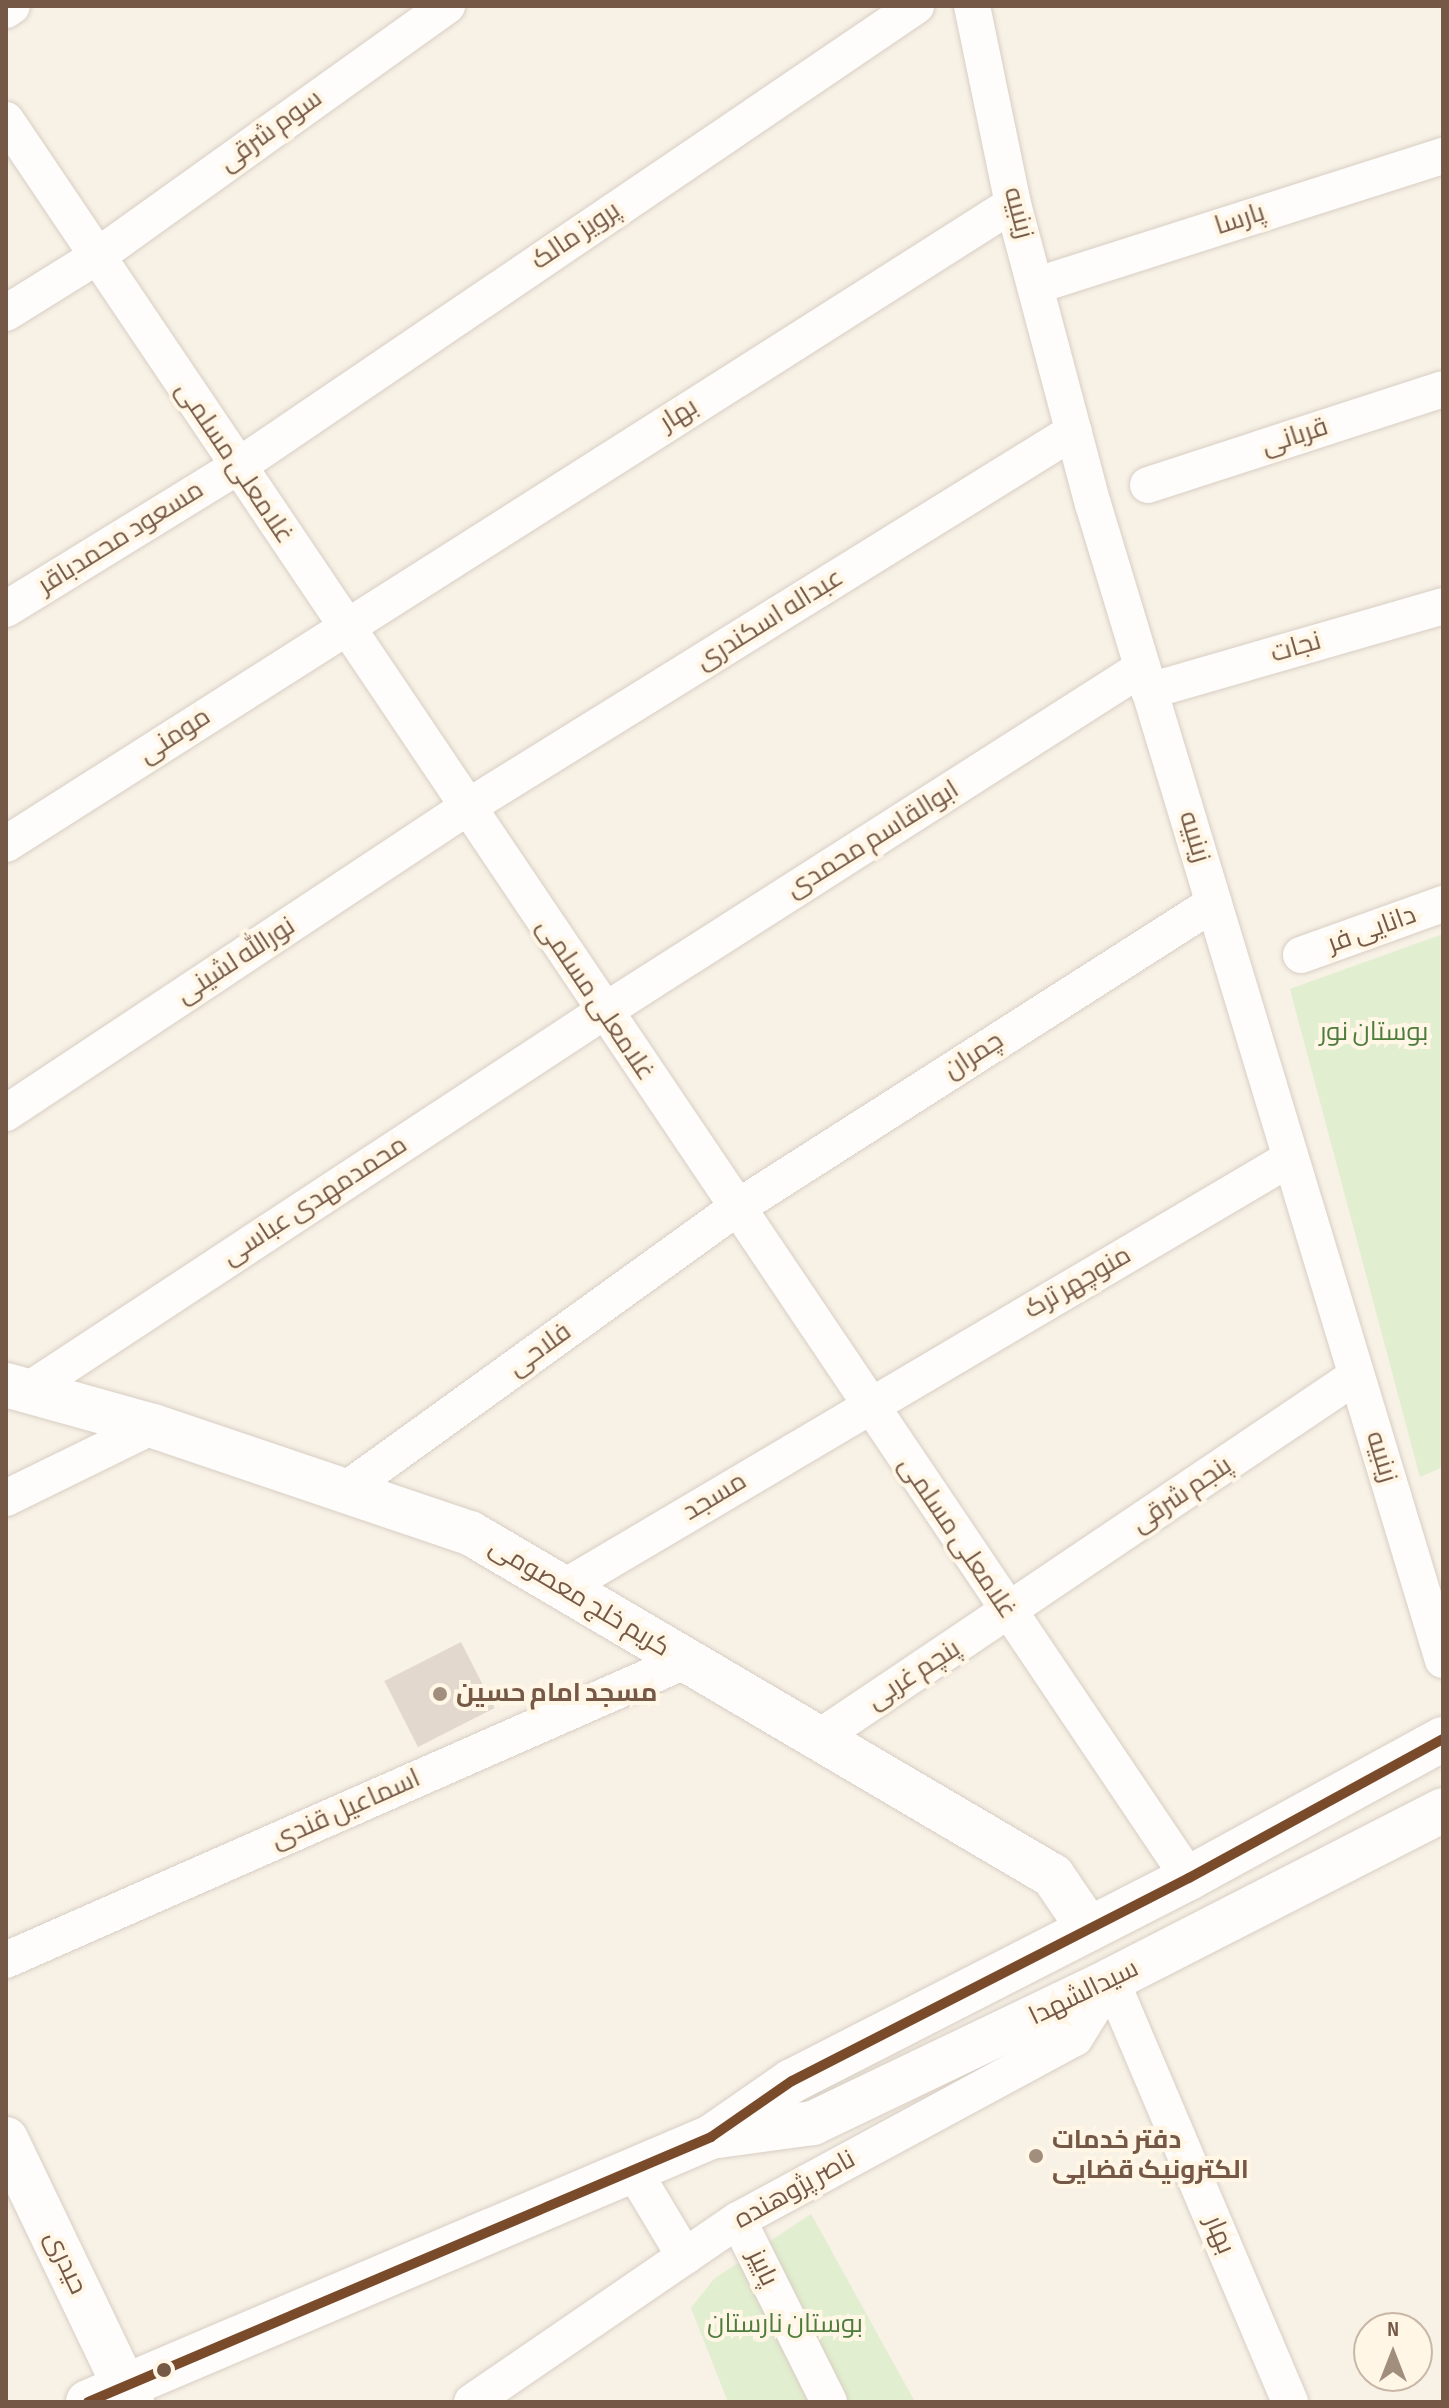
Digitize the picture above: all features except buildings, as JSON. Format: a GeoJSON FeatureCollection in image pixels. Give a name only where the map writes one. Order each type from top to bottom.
{"type":"FeatureCollection","features":[{"type":"Feature","properties":{"kind":"street"},"geometry":{"type":"LineString","coordinates":[[6,10],[12,6]]}},
{"type":"Feature","properties":{"kind":"street","name":"سوم شرقی"},"geometry":{"type":"LineString","coordinates":[[6,313],[96,257],[447,6]]}},
{"type":"Feature","properties":{"kind":"street","name":"پرویز مالک"},"geometry":{"type":"LineString","coordinates":[[237,467],[916,6]]}},
{"type":"Feature","properties":{"kind":"street","name":"زینبیه"},"geometry":{"type":"LineString","coordinates":[[972,6],[1013,204],[1038,285],[1074,431],[1289,1159],[1443,1660]]}},
{"type":"Feature","properties":{"kind":"street","name":"غلامعلی مسلمی"},"geometry":{"type":"LineString","coordinates":[[6,120],[735,1209],[1189,1878]]}},
{"type":"Feature","properties":{"kind":"street","name":"پارسا"},"geometry":{"type":"LineString","coordinates":[[1038,285],[1443,156]]}},
{"type":"Feature","properties":{"kind":"street","name":"بهار"},"geometry":{"type":"LineString","coordinates":[[345,627],[1013,204]]}},
{"type":"Feature","properties":{"kind":"street","name":"قربانی"},"geometry":{"type":"LineString","coordinates":[[1148,485],[1443,389]]}},
{"type":"Feature","properties":{"kind":"street","name":"عبداله اسکندری"},"geometry":{"type":"LineString","coordinates":[[466,808],[1074,431]]}},
{"type":"Feature","properties":{"kind":"street","name":"مسعود محمدباقر"},"geometry":{"type":"LineString","coordinates":[[6,609],[237,467]]}},
{"type":"Feature","properties":{"kind":"street","name":"نجات"},"geometry":{"type":"LineString","coordinates":[[1146,680],[1443,606]]}},
{"type":"Feature","properties":{"kind":"street","name":"مومنی"},"geometry":{"type":"LineString","coordinates":[[6,844],[345,627]]}},
{"type":"Feature","properties":{"kind":"street","name":"ابوالقاسم محمدی"},"geometry":{"type":"LineString","coordinates":[[603,1012],[1146,680]]}},
{"type":"Feature","properties":{"kind":"street","name":"نورالله لشینی"},"geometry":{"type":"LineString","coordinates":[[6,1113],[466,808]]}},
{"type":"Feature","properties":{"kind":"street","name":"چمران"},"geometry":{"type":"LineString","coordinates":[[735,1209],[1214,903]]}},
{"type":"Feature","properties":{"kind":"street","name":"دانایی فر"},"geometry":{"type":"LineString","coordinates":[[1301,955],[1443,904]]}},
{"type":"Feature","properties":{"kind":"street","name":"محمدمهدی عباسی"},"geometry":{"type":"LineString","coordinates":[[17,1388],[603,1012]]}},
{"type":"Feature","properties":{"kind":"street","name":"منوچهر ترک"},"geometry":{"type":"LineString","coordinates":[[868,1406],[1289,1159]]}},
{"type":"Feature","properties":{"kind":"street","name":"فلاحی"},"geometry":{"type":"LineString","coordinates":[[344,1491],[735,1209]]}},
{"type":"Feature","properties":{"kind":"street","name":"پنجم شرقی"},"geometry":{"type":"LineString","coordinates":[[1007,1613],[1356,1376]]}},
{"type":"Feature","properties":{"kind":"street","name":"کریم خلج معصومی"},"geometry":{"type":"LineString","coordinates":[[17,1388],[153,1426],[470,1533],[1053,1876],[1089,1929]]}},
{"type":"Feature","properties":{"kind":"street","name":"مسجد"},"geometry":{"type":"LineString","coordinates":[[563,1588],[868,1406]]}},
{"type":"Feature","properties":{"kind":"street"},"geometry":{"type":"LineString","coordinates":[[6,1498],[153,1426]]}},
{"type":"Feature","properties":{"kind":"street","name":"پنچم غربی"},"geometry":{"type":"LineString","coordinates":[[820,1737],[1007,1613]]}},
{"type":"Feature","properties":{"kind":"street","name":"اسماعیل قندی"},"geometry":{"type":"LineString","coordinates":[[6,1960],[685,1661]]}},
{"type":"Feature","properties":{"kind":"street","name":"سیدالشهدا"},"geometry":{"type":"LineString","coordinates":[[114,2397],[711,2137],[792,2081],[1189,1878],[1443,1739]]}},
{"type":"Feature","properties":{"kind":"street","name":"سیدالشهدا"},"geometry":{"type":"LineString","coordinates":[[711,2137],[813,2123],[1111,1980],[1443,1810]]}},
{"type":"Feature","properties":{"kind":"street","name":"بهار"},"geometry":{"type":"LineString","coordinates":[[1111,1980],[1290,2402]]}},
{"type":"Feature","properties":{"kind":"street","name":"ناصر پژوهنده"},"geometry":{"type":"LineString","coordinates":[[472,2402],[738,2220],[1075,2038],[1111,1980]]}},
{"type":"Feature","properties":{"kind":"street","name":"حیدری"},"geometry":{"type":"LineString","coordinates":[[6,2139],[114,2397]]}},
{"type":"Feature","properties":{"kind":"street"},"geometry":{"type":"LineString","coordinates":[[633,2170],[685,2257]]}},
{"type":"Feature","properties":{"kind":"street","name":"پاییز"},"geometry":{"type":"LineString","coordinates":[[738,2220],[829,2402]]}},
{"type":"Feature","properties":{"kind":"green space","name":"بوستان نور"},"geometry":{"type":"Polygon","coordinates":[[[1443,934],[1443,1467],[1420,1477],[1290,989],[1443,934]]]}},
{"type":"Feature","properties":{"kind":"green space","name":"بوستان نارستان"},"geometry":{"type":"Polygon","coordinates":[[[811,2214],[915,2402],[728,2402],[691,2308],[714,2279],[811,2214]]]}},
{"type":"Feature","properties":{"kind":"transit line"},"geometry":{"type":"LineString","coordinates":[[88,2402],[711,2137],[792,2081],[1189,1878],[1443,1739]]}},
{"type":"Feature","properties":{"kind":"place","name":"مسجد امام حسین"},"geometry":{"type":"Point","coordinates":[440,1694]}},
{"type":"Feature","properties":{"kind":"place","name":"دفتر خدمات الکترونیک قضایی"},"geometry":{"type":"Point","coordinates":[1036,2156]}}]}
